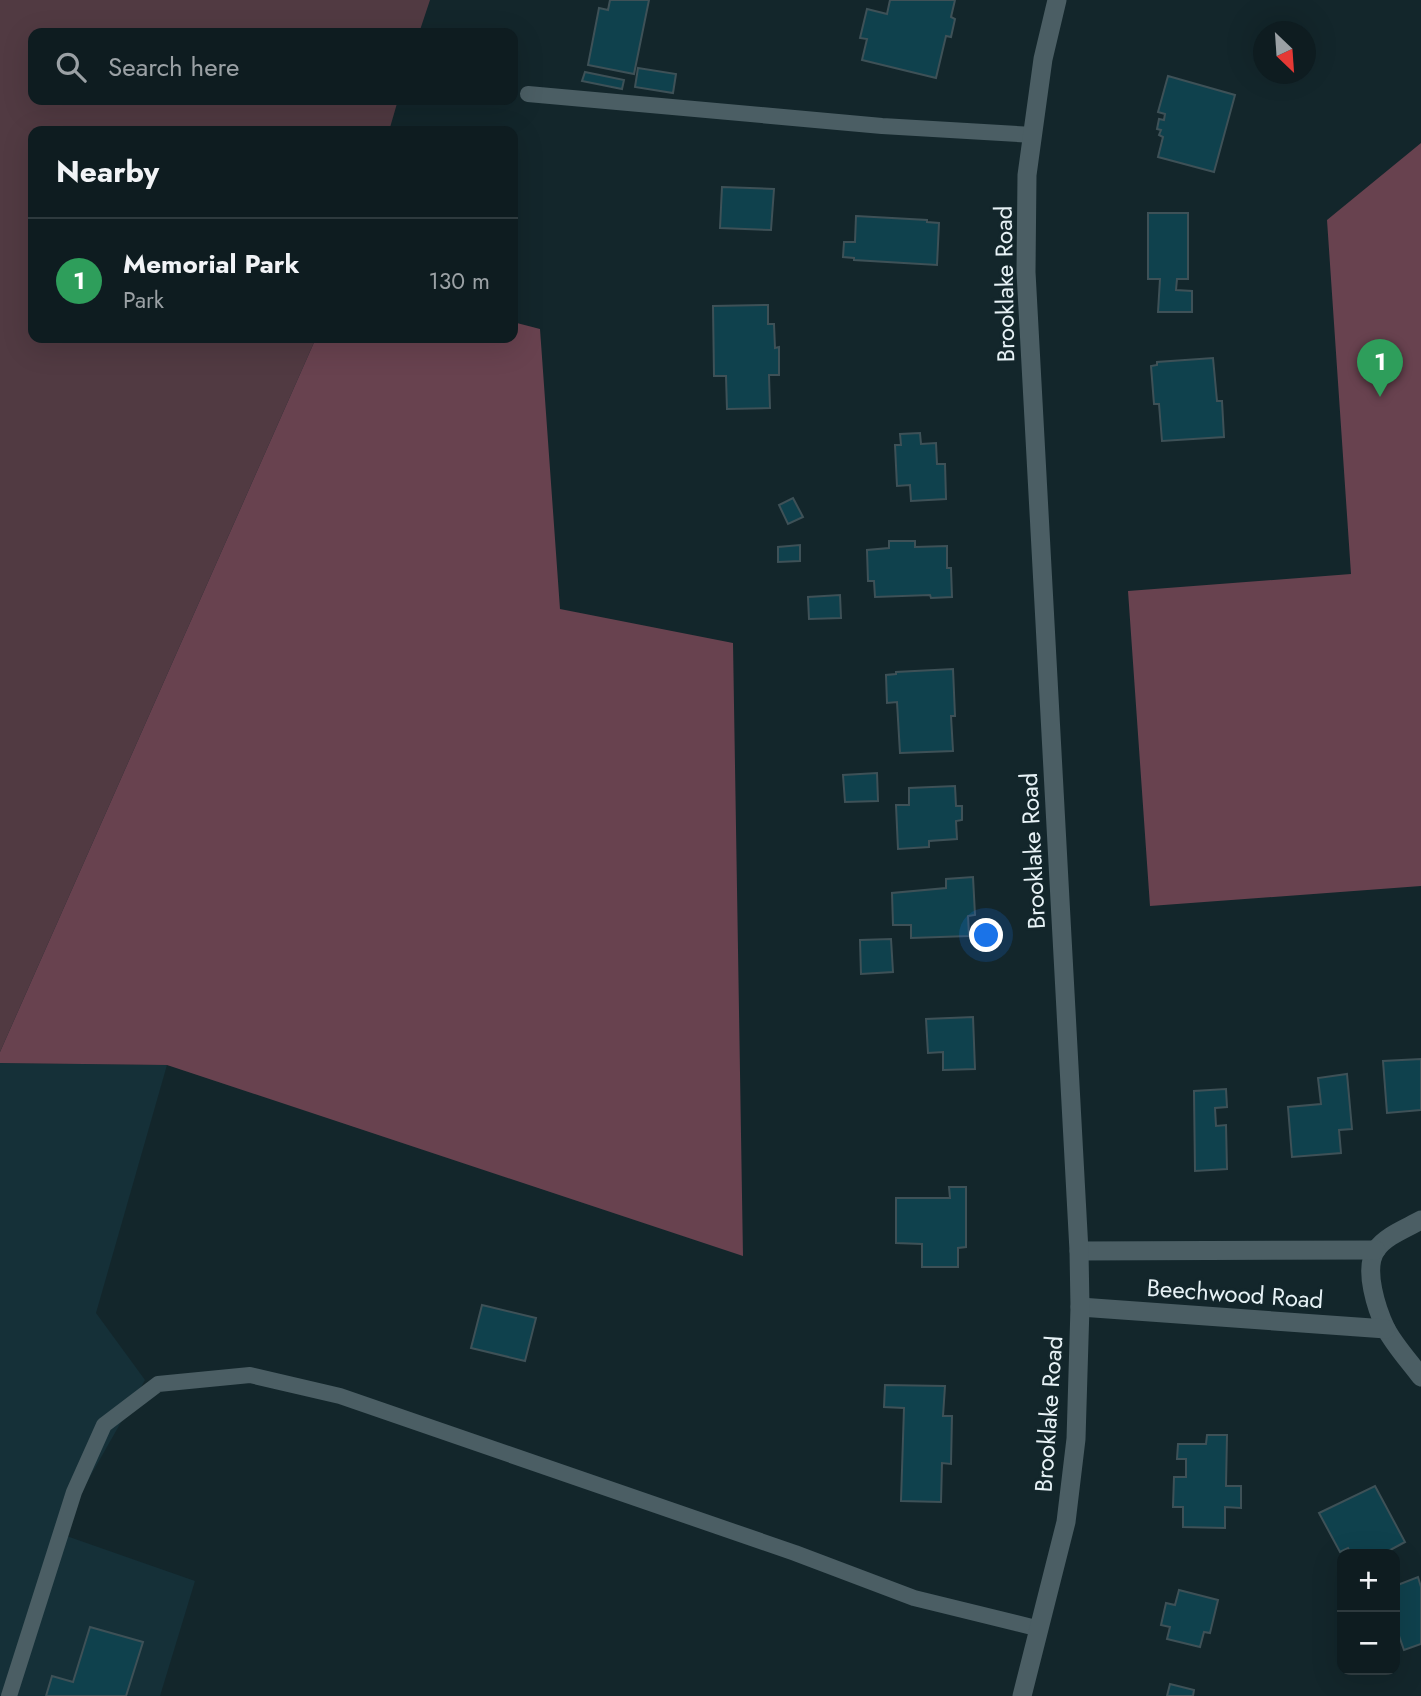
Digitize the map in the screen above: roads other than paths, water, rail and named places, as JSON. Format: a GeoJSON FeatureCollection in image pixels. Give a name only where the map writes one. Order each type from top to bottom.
{"type":"FeatureCollection","features":[{"type":"Feature","properties":{"kind":"street","name":"Brooklake Road"},"geometry":{"type":"LineString","coordinates":[[1022,1696],[1066,1522],[1076,1440],[1080,1307],[1026,272],[1027,175],[1043,59],[1057,0]]}},
{"type":"Feature","properties":{"kind":"street"},"geometry":{"type":"LineString","coordinates":[[1421,1220],[1396,1234],[1376,1250],[1370,1266],[1371,1284],[1386,1329],[1421,1377]]}},
{"type":"Feature","properties":{"kind":"street","name":"Beechwood Road"},"geometry":{"type":"LineString","coordinates":[[1079,1251],[1376,1250]]}},
{"type":"Feature","properties":{"kind":"street","name":"Beechwood Road"},"geometry":{"type":"LineString","coordinates":[[1080,1307],[1386,1329]]}},
{"type":"Feature","properties":{"kind":"lane"},"geometry":{"type":"LineString","coordinates":[[528,94],[882,126],[1032,135]]}},
{"type":"Feature","properties":{"kind":"lane"},"geometry":{"type":"LineString","coordinates":[[9,1696],[74,1492],[104,1425],[158,1384],[250,1375],[340,1396],[795,1553],[914,1598],[1040,1629]]}},
{"type":"Feature","properties":{"kind":"place","name":"Memorial Park"},"geometry":{"type":"Point","coordinates":[1380,397]}}]}
